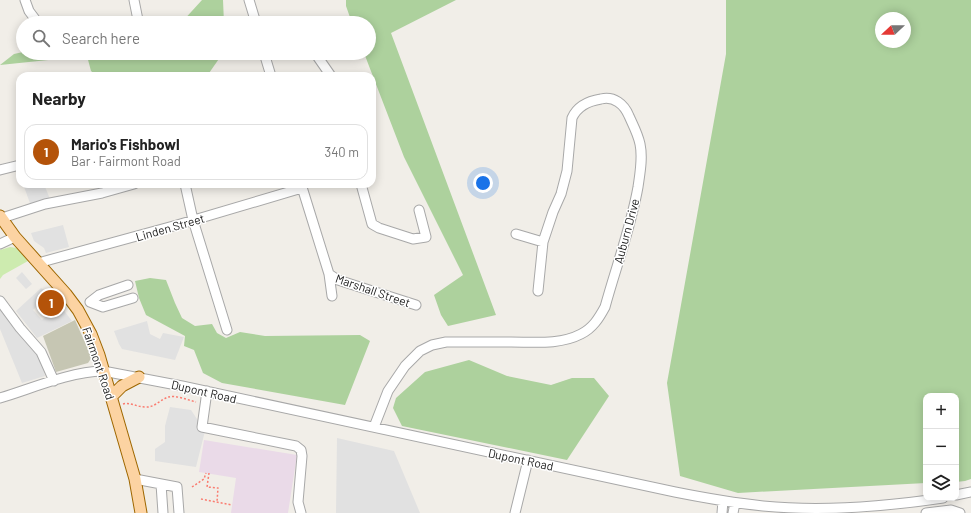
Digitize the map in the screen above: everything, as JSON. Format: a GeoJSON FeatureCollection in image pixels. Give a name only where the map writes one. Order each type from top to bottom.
{"type":"FeatureCollection","features":[{"type":"Feature","properties":{"kind":"main road","name":"Fairmont Road"},"geometry":{"type":"LineString","coordinates":[[1,217],[15,237],[66,294],[78,310],[91,334],[135,479],[141,513]]}},
{"type":"Feature","properties":{"kind":"main road"},"geometry":{"type":"LineString","coordinates":[[111,397],[122,386],[139,377]]}},
{"type":"Feature","properties":{"kind":"street"},"geometry":{"type":"LineString","coordinates":[[25,0],[33,16]]}},
{"type":"Feature","properties":{"kind":"street"},"geometry":{"type":"LineString","coordinates":[[134,0],[137,16]]}},
{"type":"Feature","properties":{"kind":"street"},"geometry":{"type":"LineString","coordinates":[[249,0],[254,16]]}},
{"type":"Feature","properties":{"kind":"street"},"geometry":{"type":"LineString","coordinates":[[266,60],[270,72]]}},
{"type":"Feature","properties":{"kind":"street"},"geometry":{"type":"LineString","coordinates":[[320,60],[328,72]]}},
{"type":"Feature","properties":{"kind":"street","name":"Auburn Drive"},"geometry":{"type":"LineString","coordinates":[[374,427],[388,391],[405,366],[420,350],[432,345],[446,342],[542,342],[568,339],[591,328],[598,320],[604,307],[634,209],[641,169],[640,145],[633,123],[627,111],[620,103],[612,99],[604,98],[595,100],[582,106],[575,112],[572,118],[567,171],[561,194],[543,242],[538,291]]}},
{"type":"Feature","properties":{"kind":"street"},"geometry":{"type":"LineString","coordinates":[[0,170],[16,166]]}},
{"type":"Feature","properties":{"kind":"street"},"geometry":{"type":"LineString","coordinates":[[1,217],[45,204],[120,188]]}},
{"type":"Feature","properties":{"kind":"street"},"geometry":{"type":"LineString","coordinates":[[186,188],[193,220],[227,330]]}},
{"type":"Feature","properties":{"kind":"street","name":"Linden Street"},"geometry":{"type":"LineString","coordinates":[[38,263],[193,220],[295,188]]}},
{"type":"Feature","properties":{"kind":"street","name":"Marshall Street"},"geometry":{"type":"LineString","coordinates":[[302,188],[329,274],[332,296]]}},
{"type":"Feature","properties":{"kind":"street"},"geometry":{"type":"LineString","coordinates":[[362,188],[372,224],[379,228],[413,239],[426,237],[419,210]]}},
{"type":"Feature","properties":{"kind":"street"},"geometry":{"type":"LineString","coordinates":[[516,234],[543,242]]}},
{"type":"Feature","properties":{"kind":"street"},"geometry":{"type":"LineString","coordinates":[[0,244],[15,237]]}},
{"type":"Feature","properties":{"kind":"street","name":"Marshall Street"},"geometry":{"type":"LineString","coordinates":[[329,274],[338,280],[416,305]]}},
{"type":"Feature","properties":{"kind":"street"},"geometry":{"type":"LineString","coordinates":[[131,292],[103,307],[90,302],[99,295],[131,292]]}},
{"type":"Feature","properties":{"kind":"street"},"geometry":{"type":"LineString","coordinates":[[0,302],[41,352],[54,381]]}},
{"type":"Feature","properties":{"kind":"street","name":"Dupont Road"},"geometry":{"type":"LineString","coordinates":[[0,398],[78,374],[92,371],[103,371],[207,391],[676,492],[735,503],[843,511],[879,510],[896,505],[923,501]]}},
{"type":"Feature","properties":{"kind":"street"},"geometry":{"type":"LineString","coordinates":[[207,391],[202,427],[296,446],[301,450],[302,456],[298,502],[301,513]]}},
{"type":"Feature","properties":{"kind":"street"},"geometry":{"type":"LineString","coordinates":[[515,513],[528,460]]}},
{"type":"Feature","properties":{"kind":"street"},"geometry":{"type":"LineString","coordinates":[[135,479],[177,487],[179,513]]}},
{"type":"Feature","properties":{"kind":"street"},"geometry":{"type":"LineString","coordinates":[[161,484],[164,513]]}},
{"type":"Feature","properties":{"kind":"street"},"geometry":{"type":"LineString","coordinates":[[959,494],[971,492]]}},
{"type":"Feature","properties":{"kind":"street"},"geometry":{"type":"LineString","coordinates":[[722,513],[723,501]]}},
{"type":"Feature","properties":{"kind":"street"},"geometry":{"type":"LineString","coordinates":[[733,513],[735,503]]}},
{"type":"Feature","properties":{"kind":"street"},"geometry":{"type":"LineString","coordinates":[[926,513],[956,512]]}},
{"type":"Feature","properties":{"kind":"path"},"geometry":{"type":"LineString","coordinates":[[123,404],[145,407],[153,406],[168,397],[173,397],[206,404]]}},
{"type":"Feature","properties":{"kind":"path"},"geometry":{"type":"LineString","coordinates":[[192,487],[204,479],[208,473],[207,486],[218,488],[217,502]]}},
{"type":"Feature","properties":{"kind":"path"},"geometry":{"type":"LineString","coordinates":[[201,499],[232,505]]}},
{"type":"Feature","properties":{"kind":"shaded area"},"geometry":{"type":"Polygon","coordinates":[[[24,188],[46,188],[50,199],[31,206],[24,188]]]}},
{"type":"Feature","properties":{"kind":"shaded area"},"geometry":{"type":"Polygon","coordinates":[[[63,225],[69,247],[46,253],[44,248],[34,241],[31,233],[63,225]]]}},
{"type":"Feature","properties":{"kind":"shaded area"},"geometry":{"type":"Polygon","coordinates":[[[22,272],[32,284],[26,289],[16,278],[22,272]]]}},
{"type":"Feature","properties":{"kind":"shaded area"},"geometry":{"type":"Polygon","coordinates":[[[41,288],[50,294],[33,310],[42,320],[59,304],[72,321],[37,338],[16,311],[41,288]]]}},
{"type":"Feature","properties":{"kind":"shaded area"},"geometry":{"type":"Polygon","coordinates":[[[0,308],[39,354],[45,376],[22,383],[0,329],[0,308]]]}},
{"type":"Feature","properties":{"kind":"shaded area"},"geometry":{"type":"Polygon","coordinates":[[[75,320],[91,356],[90,360],[88,363],[56,372],[43,336],[75,320]]]}},
{"type":"Feature","properties":{"kind":"shaded area"},"geometry":{"type":"Polygon","coordinates":[[[147,321],[150,334],[160,339],[163,333],[184,337],[175,360],[122,349],[114,331],[147,321]]]}},
{"type":"Feature","properties":{"kind":"shaded area"},"geometry":{"type":"Polygon","coordinates":[[[170,407],[191,410],[205,431],[196,467],[155,461],[155,449],[165,442],[165,426],[170,407]]]}},
{"type":"Feature","properties":{"kind":"shaded area"},"geometry":{"type":"Polygon","coordinates":[[[337,438],[394,451],[420,513],[336,513],[337,438]]]}},
{"type":"Feature","properties":{"kind":"shaded area"},"geometry":{"type":"Polygon","coordinates":[[[204,440],[297,455],[288,513],[231,513],[236,478],[199,472],[204,440]]]}},
{"type":"Feature","properties":{"kind":"green space"},"geometry":{"type":"Polygon","coordinates":[[[202,0],[223,0],[224,16],[187,16],[202,0]]]}},
{"type":"Feature","properties":{"kind":"green space"},"geometry":{"type":"Polygon","coordinates":[[[346,0],[456,0],[391,33],[496,315],[448,326],[441,315],[434,295],[463,275],[404,157],[376,84],[376,72],[371,72],[367,60],[376,60],[376,16],[350,16],[346,6],[346,0]]]}},
{"type":"Feature","properties":{"kind":"green space"},"geometry":{"type":"Polygon","coordinates":[[[726,0],[971,0],[971,479],[959,482],[959,393],[923,393],[923,483],[738,493],[680,476],[667,383],[726,54],[726,0]]]}},
{"type":"Feature","properties":{"kind":"green space"},"geometry":{"type":"Polygon","coordinates":[[[16,54],[16,60],[48,60],[0,65],[16,54]]]}},
{"type":"Feature","properties":{"kind":"green space"},"geometry":{"type":"Polygon","coordinates":[[[88,60],[218,60],[210,72],[91,71],[88,60]]]}},
{"type":"Feature","properties":{"kind":"green space"},"geometry":{"type":"Polygon","coordinates":[[[10,247],[17,248],[28,261],[3,275],[0,279],[0,250],[10,247]]]}},
{"type":"Feature","properties":{"kind":"green space"},"geometry":{"type":"Polygon","coordinates":[[[150,278],[166,280],[182,318],[195,326],[212,324],[217,333],[226,338],[240,332],[265,336],[360,335],[370,341],[345,405],[222,383],[203,373],[194,350],[184,346],[185,336],[146,315],[139,298],[135,281],[150,278]]]}},
{"type":"Feature","properties":{"kind":"green space"},"geometry":{"type":"Polygon","coordinates":[[[469,360],[507,376],[551,385],[572,378],[594,378],[609,396],[567,460],[402,426],[393,408],[396,398],[425,372],[469,360]]]}},
{"type":"Feature","properties":{"kind":"place","name":"Mario's Fishbowl"},"geometry":{"type":"Point","coordinates":[51,303]}}]}
